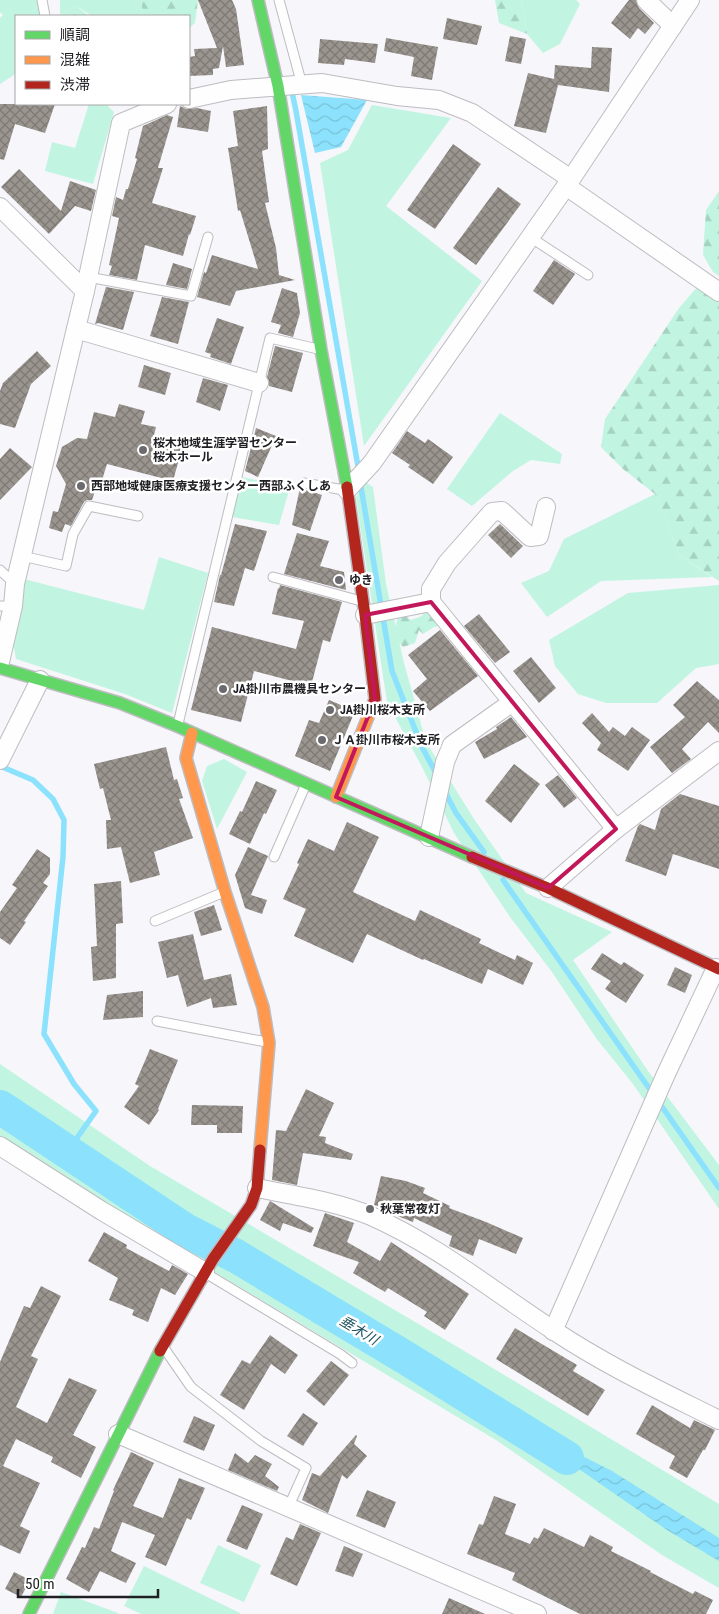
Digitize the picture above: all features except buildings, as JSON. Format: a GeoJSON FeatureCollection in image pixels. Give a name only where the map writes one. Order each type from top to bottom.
{"type":"FeatureCollection","features":[{"type":"Feature","properties":{"kind":"street"},"geometry":{"type":"LineString","coordinates":[[258,0],[280,86],[321,350],[347,490],[366,610],[375,699],[336,797]]}},
{"type":"Feature","properties":{"kind":"street"},"geometry":{"type":"LineString","coordinates":[[646,0],[673,26]]}},
{"type":"Feature","properties":{"kind":"street"},"geometry":{"type":"LineString","coordinates":[[347,490],[372,462],[569,183],[690,0]]}},
{"type":"Feature","properties":{"kind":"street"},"geometry":{"type":"LineString","coordinates":[[190,98],[231,90],[322,83],[397,96],[439,100],[472,113],[719,292]]}},
{"type":"Feature","properties":{"kind":"street"},"geometry":{"type":"LineString","coordinates":[[0,662],[6,606],[15,584],[87,284],[121,123],[165,105]]}},
{"type":"Feature","properties":{"kind":"street"},"geometry":{"type":"LineString","coordinates":[[0,207],[87,284]]}},
{"type":"Feature","properties":{"kind":"street"},"geometry":{"type":"LineString","coordinates":[[76,329],[259,382]]}},
{"type":"Feature","properties":{"kind":"street"},"geometry":{"type":"LineString","coordinates":[[546,507],[539,536],[530,537],[502,511],[492,512],[447,563],[431,589],[431,602],[511,703],[616,829]]}},
{"type":"Feature","properties":{"kind":"street"},"geometry":{"type":"LineString","coordinates":[[366,610],[394,610],[431,602]]}},
{"type":"Feature","properties":{"kind":"street"},"geometry":{"type":"LineString","coordinates":[[0,668],[120,703],[178,726],[479,860],[548,888],[717,969],[661,1084],[553,1331]]}},
{"type":"Feature","properties":{"kind":"street"},"geometry":{"type":"LineString","coordinates":[[2,757],[40,680]]}},
{"type":"Feature","properties":{"kind":"street"},"geometry":{"type":"LineString","coordinates":[[429,837],[438,793],[452,745],[511,703]]}},
{"type":"Feature","properties":{"kind":"street"},"geometry":{"type":"LineString","coordinates":[[29,1614],[162,1345],[209,1266],[250,1205],[257,1188],[269,1043],[264,1007],[225,892],[186,758],[192,733]]}},
{"type":"Feature","properties":{"kind":"street"},"geometry":{"type":"LineString","coordinates":[[548,888],[616,829],[719,751]]}},
{"type":"Feature","properties":{"kind":"street"},"geometry":{"type":"LineString","coordinates":[[0,1146],[102,1211],[209,1266]]}},
{"type":"Feature","properties":{"kind":"street"},"geometry":{"type":"LineString","coordinates":[[257,1188],[346,1208],[371,1216],[441,1253],[553,1331],[606,1363],[719,1420]]}},
{"type":"Feature","properties":{"kind":"street"},"geometry":{"type":"LineString","coordinates":[[118,1434],[537,1614]]}},
{"type":"Feature","properties":{"kind":"lane"},"geometry":{"type":"LineString","coordinates":[[42,0],[45,15]]}},
{"type":"Feature","properties":{"kind":"lane"},"geometry":{"type":"LineString","coordinates":[[279,0],[302,85]]}},
{"type":"Feature","properties":{"kind":"lane"},"geometry":{"type":"LineString","coordinates":[[87,284],[190,296],[208,237]]}},
{"type":"Feature","properties":{"kind":"lane"},"geometry":{"type":"LineString","coordinates":[[530,237],[588,275]]}},
{"type":"Feature","properties":{"kind":"lane"},"geometry":{"type":"LineString","coordinates":[[178,726],[270,338],[321,350]]}},
{"type":"Feature","properties":{"kind":"lane"},"geometry":{"type":"LineString","coordinates":[[304,484],[347,490]]}},
{"type":"Feature","properties":{"kind":"lane"},"geometry":{"type":"LineString","coordinates":[[22,556],[66,566],[74,534],[89,506],[138,516]]}},
{"type":"Feature","properties":{"kind":"lane"},"geometry":{"type":"LineString","coordinates":[[0,570],[15,584]]}},
{"type":"Feature","properties":{"kind":"lane"},"geometry":{"type":"LineString","coordinates":[[273,577],[366,610]]}},
{"type":"Feature","properties":{"kind":"lane"},"geometry":{"type":"LineString","coordinates":[[274,857],[306,783]]}},
{"type":"Feature","properties":{"kind":"lane"},"geometry":{"type":"LineString","coordinates":[[155,921],[225,892]]}},
{"type":"Feature","properties":{"kind":"lane"},"geometry":{"type":"LineString","coordinates":[[157,1021],[269,1043]]}},
{"type":"Feature","properties":{"kind":"lane"},"geometry":{"type":"LineString","coordinates":[[209,1266],[352,1363]]}},
{"type":"Feature","properties":{"kind":"lane"},"geometry":{"type":"LineString","coordinates":[[162,1345],[191,1387],[261,1441],[306,1468],[288,1508]]}},
{"type":"Feature","properties":{"kind":"highlighted area"},"geometry":{"type":"Polygon","coordinates":[[[431,602],[616,829],[548,888],[336,797],[375,699],[365,615],[431,602]]]}},
{"type":"Feature","properties":{"kind":"green space"},"geometry":{"type":"Polygon","coordinates":[[[0,0],[42,0],[45,15],[15,15],[15,74],[0,84],[0,18],[3,15],[0,12],[0,0]]]}},
{"type":"Feature","properties":{"kind":"green space"},"geometry":{"type":"Polygon","coordinates":[[[60,0],[141,0],[143,14],[90,15],[76,6],[60,15],[60,0]]]}},
{"type":"Feature","properties":{"kind":"green space"},"geometry":{"type":"Polygon","coordinates":[[[141,0],[198,0],[195,23],[190,27],[190,15],[143,14],[141,0]]]}},
{"type":"Feature","properties":{"kind":"green space"},"geometry":{"type":"Polygon","coordinates":[[[495,0],[522,0],[527,34],[499,23],[495,0]]]}},
{"type":"Feature","properties":{"kind":"green space"},"geometry":{"type":"Polygon","coordinates":[[[522,0],[576,0],[580,4],[560,44],[543,53],[527,34],[522,0]]]}},
{"type":"Feature","properties":{"kind":"green space"},"geometry":{"type":"Polygon","coordinates":[[[76,6],[88,15],[60,15],[76,6]]]}},
{"type":"Feature","properties":{"kind":"green space"},"geometry":{"type":"Polygon","coordinates":[[[89,105],[107,105],[114,112],[93,184],[45,171],[52,142],[75,148],[89,105]]]}},
{"type":"Feature","properties":{"kind":"green space"},"geometry":{"type":"Polygon","coordinates":[[[372,105],[451,118],[386,206],[482,281],[364,446],[320,163],[348,150],[372,105]]]}},
{"type":"Feature","properties":{"kind":"green space"},"geometry":{"type":"Polygon","coordinates":[[[719,191],[719,276],[713,272],[703,255],[706,210],[719,191]]]}},
{"type":"Feature","properties":{"kind":"green space"},"geometry":{"type":"Polygon","coordinates":[[[699,285],[719,300],[719,581],[679,555],[655,494],[623,469],[601,447],[605,419],[679,308],[699,285]]]}},
{"type":"Feature","properties":{"kind":"green space"},"geometry":{"type":"Polygon","coordinates":[[[500,413],[562,454],[560,464],[531,460],[513,471],[472,506],[447,489],[500,413]]]}},
{"type":"Feature","properties":{"kind":"green space"},"geometry":{"type":"Polygon","coordinates":[[[237,476],[290,487],[279,525],[226,516],[237,476]]]}},
{"type":"Feature","properties":{"kind":"green space"},"geometry":{"type":"Polygon","coordinates":[[[364,481],[373,487],[386,584],[404,663],[426,742],[474,819],[526,893],[612,932],[573,960],[648,1071],[719,1165],[719,1209],[633,1084],[596,1038],[552,972],[510,917],[454,833],[422,767],[387,702],[356,498],[364,481]]]}},
{"type":"Feature","properties":{"kind":"green space"},"geometry":{"type":"Polygon","coordinates":[[[655,494],[679,555],[712,577],[601,581],[547,617],[521,583],[549,571],[564,539],[655,494]]]}},
{"type":"Feature","properties":{"kind":"green space"},"geometry":{"type":"Polygon","coordinates":[[[159,557],[208,573],[172,713],[125,694],[16,659],[12,637],[24,579],[144,610],[159,557]]]}},
{"type":"Feature","properties":{"kind":"green space"},"geometry":{"type":"Polygon","coordinates":[[[719,585],[719,664],[696,668],[657,703],[606,703],[578,694],[555,666],[549,640],[628,593],[719,585]]]}},
{"type":"Feature","properties":{"kind":"green space"},"geometry":{"type":"Polygon","coordinates":[[[425,610],[433,611],[443,625],[434,627],[423,634],[419,630],[415,643],[403,647],[397,640],[395,633],[398,617],[403,614],[411,620],[422,616],[425,610]]]}},
{"type":"Feature","properties":{"kind":"green space"},"geometry":{"type":"Polygon","coordinates":[[[224,759],[247,772],[217,829],[202,781],[207,766],[224,759]]]}},
{"type":"Feature","properties":{"kind":"green space"},"geometry":{"type":"Polygon","coordinates":[[[0,1064],[150,1166],[719,1504],[719,1588],[662,1555],[496,1440],[154,1236],[0,1140],[0,1064]]]}},
{"type":"Feature","properties":{"kind":"green space"},"geometry":{"type":"Polygon","coordinates":[[[218,1545],[261,1565],[244,1602],[200,1583],[218,1545]]]}},
{"type":"Feature","properties":{"kind":"green space"},"geometry":{"type":"Polygon","coordinates":[[[144,1566],[240,1614],[141,1614],[124,1606],[144,1566]]]}},
{"type":"Feature","properties":{"kind":"green space"},"geometry":{"type":"Polygon","coordinates":[[[61,1592],[118,1613],[118,1614],[53,1614],[61,1592]]]}},
{"type":"Feature","properties":{"kind":"water"},"geometry":{"type":"Polygon","coordinates":[[[301,95],[367,100],[341,147],[315,153],[301,95]]]}},
{"type":"Feature","properties":{"kind":"water"},"geometry":{"type":"Polygon","coordinates":[[[480,1404],[612,1471],[719,1538],[719,1561],[667,1530],[534,1438],[480,1404]]]}},
{"type":"Feature","properties":{"kind":"waterway"},"geometry":{"type":"LineString","coordinates":[[291,87],[359,472]]}},
{"type":"Feature","properties":{"kind":"waterway"},"geometry":{"type":"LineString","coordinates":[[360,481],[392,671],[422,747],[438,777]]}},
{"type":"Feature","properties":{"kind":"waterway"},"geometry":{"type":"LineString","coordinates":[[0,766],[33,780],[53,799],[64,820],[63,857],[44,1034],[74,1084],[96,1111],[67,1152]]}},
{"type":"Feature","properties":{"kind":"waterway"},"geometry":{"type":"LineString","coordinates":[[444,790],[456,813],[484,852]]}},
{"type":"Feature","properties":{"kind":"waterway"},"geometry":{"type":"LineString","coordinates":[[503,880],[719,1188]]}},
{"type":"Feature","properties":{"kind":"waterway","name":"垂木川"},"geometry":{"type":"LineString","coordinates":[[0,1107],[185,1230],[236,1256],[567,1458]]}},
{"type":"Feature","properties":{"kind":"traffic: fast"},"geometry":{"type":"LineString","coordinates":[[258,0],[278,86],[321,350],[347,487]]}},
{"type":"Feature","properties":{"kind":"traffic: fast"},"geometry":{"type":"LineString","coordinates":[[0,668],[120,703],[177,726],[472,857]]}},
{"type":"Feature","properties":{"kind":"traffic: fast"},"geometry":{"type":"LineString","coordinates":[[29,1614],[160,1351]]}},
{"type":"Feature","properties":{"kind":"traffic: slow"},"geometry":{"type":"LineString","coordinates":[[336,797],[370,712]]}},
{"type":"Feature","properties":{"kind":"traffic: slow"},"geometry":{"type":"LineString","coordinates":[[192,733],[186,758],[225,892],[263,1007],[269,1043],[260,1150]]}},
{"type":"Feature","properties":{"kind":"traffic: jam"},"geometry":{"type":"LineString","coordinates":[[347,487],[375,699],[370,712]]}},
{"type":"Feature","properties":{"kind":"traffic: jam"},"geometry":{"type":"LineString","coordinates":[[472,857],[548,888],[719,969]]}},
{"type":"Feature","properties":{"kind":"traffic: jam"},"geometry":{"type":"LineString","coordinates":[[160,1351],[213,1259],[251,1205],[257,1188],[260,1150]]}},
{"type":"Feature","properties":{"kind":"place","name":"桜木地域生涯学習センター 桜木ホール"},"geometry":{"type":"Point","coordinates":[143,450]}},
{"type":"Feature","properties":{"kind":"place","name":"西部地域健康医療支援センター西部ふくしあ"},"geometry":{"type":"Point","coordinates":[81,486]}},
{"type":"Feature","properties":{"kind":"place","name":"ゆき"},"geometry":{"type":"Point","coordinates":[339,580]}},
{"type":"Feature","properties":{"kind":"place","name":"JA掛川市農機具センター"},"geometry":{"type":"Point","coordinates":[223,689]}},
{"type":"Feature","properties":{"kind":"place","name":"JA掛川桜木支所"},"geometry":{"type":"Point","coordinates":[330,710]}},
{"type":"Feature","properties":{"kind":"place","name":"ＪＡ掛川市桜木支所"},"geometry":{"type":"Point","coordinates":[322,740]}},
{"type":"Feature","properties":{"kind":"place","name":"秋葉常夜灯"},"geometry":{"type":"Point","coordinates":[370,1209]}}]}
